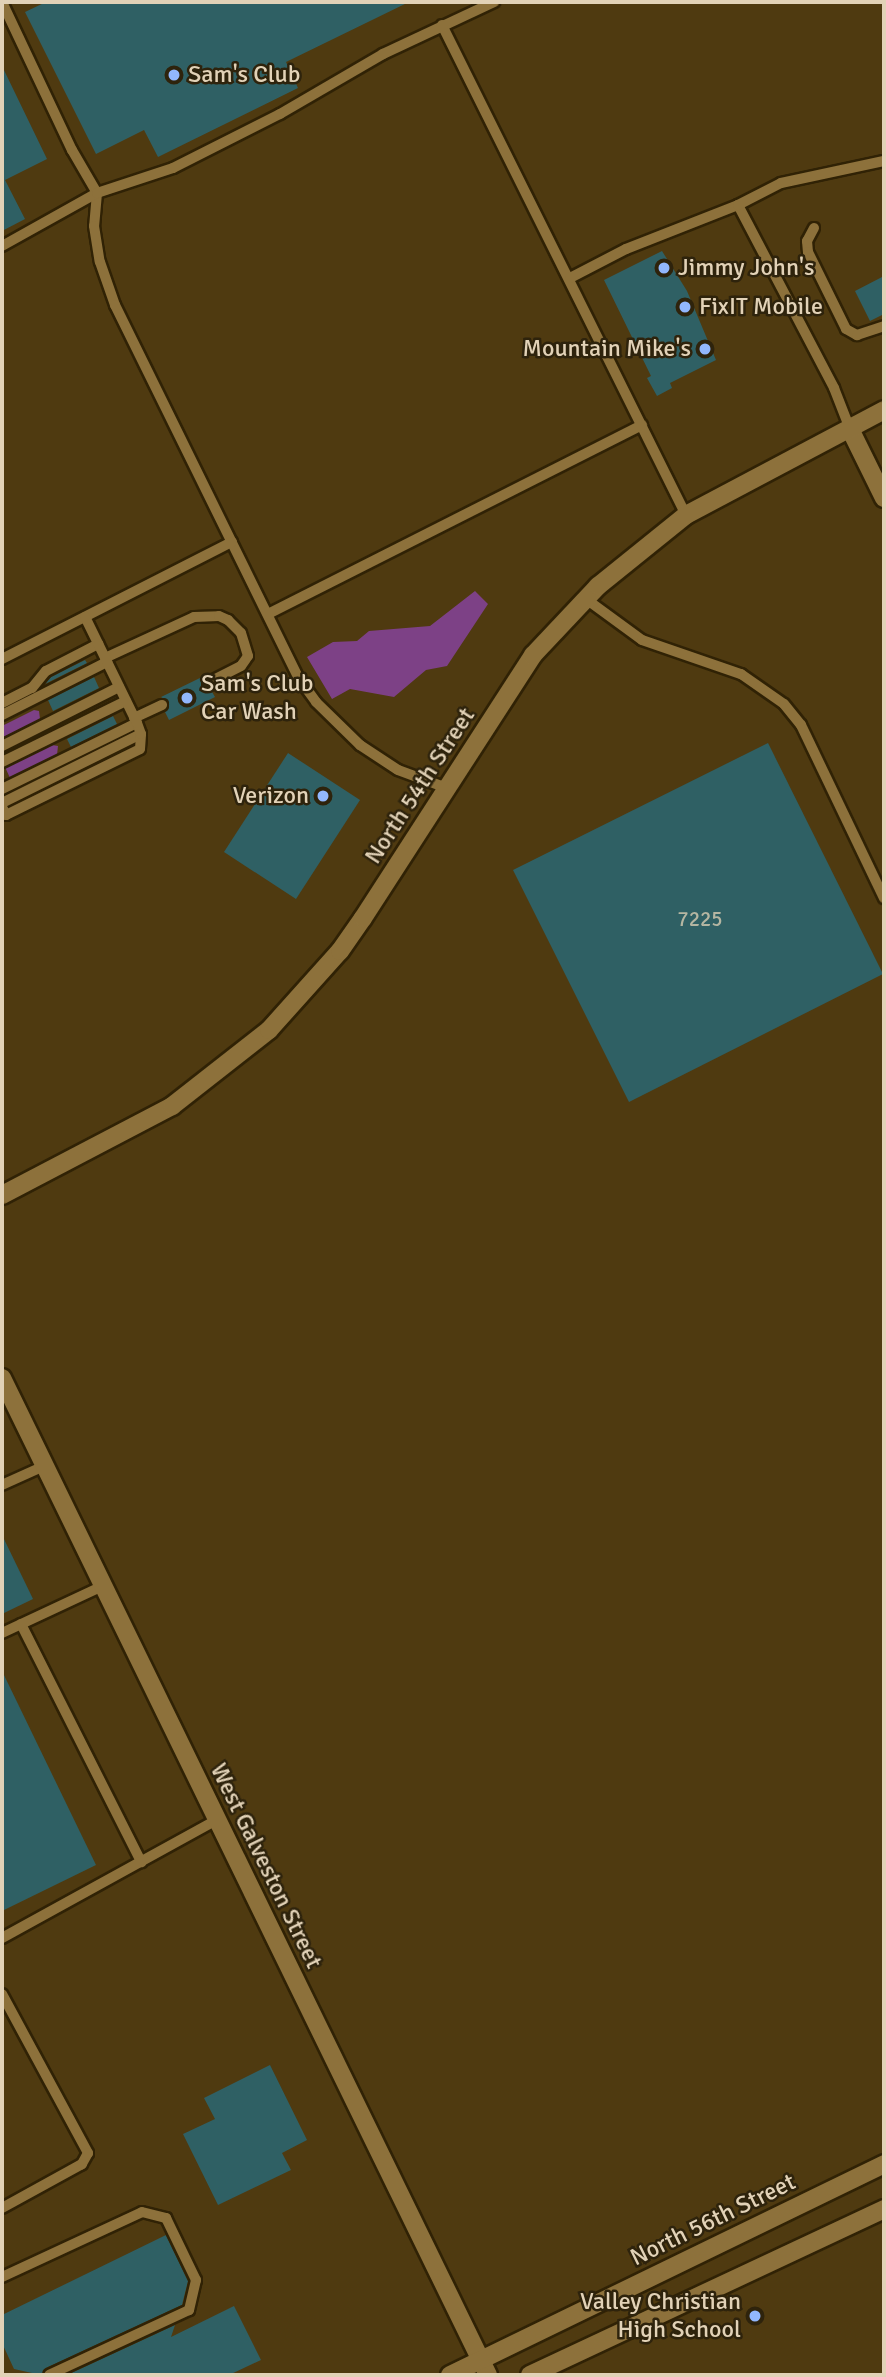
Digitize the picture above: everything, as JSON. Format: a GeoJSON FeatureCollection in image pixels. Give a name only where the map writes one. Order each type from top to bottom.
{"type":"FeatureCollection","features":[{"type":"Feature","properties":{"kind":"street","name":"North 54th Street"},"geometry":{"type":"LineString","coordinates":[[2,1195],[172,1106],[269,1030],[340,951],[533,655],[586,599],[686,515],[884,410]]}},
{"type":"Feature","properties":{"kind":"street"},"geometry":{"type":"LineString","coordinates":[[850,429],[884,498]]}},
{"type":"Feature","properties":{"kind":"street","name":"West Galveston Street"},"geometry":{"type":"LineString","coordinates":[[2,1378],[484,2368]]}},
{"type":"Feature","properties":{"kind":"street","name":"North 56th Street"},"geometry":{"type":"LineString","coordinates":[[450,2375],[484,2368],[884,2164]]}},
{"type":"Feature","properties":{"kind":"street"},"geometry":{"type":"LineString","coordinates":[[530,2375],[884,2209]]}},
{"type":"Feature","properties":{"kind":"lane"},"geometry":{"type":"LineString","coordinates":[[2,2],[72,150],[97,193],[94,226],[100,262],[115,304],[304,685],[316,702],[360,745],[398,770],[447,788]]}},
{"type":"Feature","properties":{"kind":"lane"},"geometry":{"type":"LineString","coordinates":[[2,246],[97,193],[173,168],[280,114],[383,54],[494,2]]}},
{"type":"Feature","properties":{"kind":"lane"},"geometry":{"type":"LineString","coordinates":[[442,25],[686,515]]}},
{"type":"Feature","properties":{"kind":"lane"},"geometry":{"type":"LineString","coordinates":[[570,278],[626,250],[738,205],[781,183],[884,161]]}},
{"type":"Feature","properties":{"kind":"lane"},"geometry":{"type":"LineString","coordinates":[[738,205],[834,388],[850,429]]}},
{"type":"Feature","properties":{"kind":"lane"},"geometry":{"type":"LineString","coordinates":[[814,228],[807,242],[808,252],[846,329],[858,335],[884,326]]}},
{"type":"Feature","properties":{"kind":"lane"},"geometry":{"type":"LineString","coordinates":[[268,614],[642,425]]}},
{"type":"Feature","properties":{"kind":"lane"},"geometry":{"type":"LineString","coordinates":[[2,659],[232,542]]}},
{"type":"Feature","properties":{"kind":"lane"},"geometry":{"type":"LineString","coordinates":[[586,599],[642,640],[741,674],[784,704],[801,725],[884,898]]}},
{"type":"Feature","properties":{"kind":"lane"},"geometry":{"type":"LineString","coordinates":[[2,715],[194,617],[219,616],[228,620],[241,634],[248,656],[241,666],[208,683]]}},
{"type":"Feature","properties":{"kind":"lane"},"geometry":{"type":"LineString","coordinates":[[2,805],[6,816],[140,749],[137,725],[85,617]]}},
{"type":"Feature","properties":{"kind":"lane"},"geometry":{"type":"LineString","coordinates":[[2,704],[31,689],[46,671],[98,644]]}},
{"type":"Feature","properties":{"kind":"lane"},"geometry":{"type":"LineString","coordinates":[[2,746],[119,687]]}},
{"type":"Feature","properties":{"kind":"lane"},"geometry":{"type":"LineString","coordinates":[[2,762],[126,701]]}},
{"type":"Feature","properties":{"kind":"lane"},"geometry":{"type":"LineString","coordinates":[[2,789],[137,725],[162,705]]}},
{"type":"Feature","properties":{"kind":"lane"},"geometry":{"type":"LineString","coordinates":[[2,1485],[44,1466]]}},
{"type":"Feature","properties":{"kind":"lane"},"geometry":{"type":"LineString","coordinates":[[2,1633],[103,1586]]}},
{"type":"Feature","properties":{"kind":"lane"},"geometry":{"type":"LineString","coordinates":[[21,1624],[141,1862]]}},
{"type":"Feature","properties":{"kind":"lane"},"geometry":{"type":"LineString","coordinates":[[2,1938],[217,1820]]}},
{"type":"Feature","properties":{"kind":"lane"},"geometry":{"type":"LineString","coordinates":[[2,1994],[88,2153],[82,2164],[2,2208]]}},
{"type":"Feature","properties":{"kind":"lane"},"geometry":{"type":"LineString","coordinates":[[2,2277],[142,2211],[166,2218],[196,2280],[189,2310],[49,2375]]}},
{"type":"Feature","properties":{"kind":"shaded area"},"geometry":{"type":"Polygon","coordinates":[[[475,591],[488,604],[447,666],[426,670],[394,697],[350,689],[332,699],[307,657],[333,642],[357,641],[369,631],[430,626],[475,591]]]}},
{"type":"Feature","properties":{"kind":"shaded area"},"geometry":{"type":"Polygon","coordinates":[[[34,710],[39,711],[40,719],[2,738],[2,726],[34,710]]]}},
{"type":"Feature","properties":{"kind":"shaded area"},"geometry":{"type":"Polygon","coordinates":[[[52,745],[58,746],[57,755],[10,778],[5,767],[52,745]]]}},
{"type":"Feature","properties":{"kind":"building","name":"Sam's Club"},"geometry":{"type":"Polygon","coordinates":[[[46,2],[409,2],[286,62],[298,88],[158,157],[144,130],[96,154],[25,12],[46,2]]]}},
{"type":"Feature","properties":{"kind":"building"},"geometry":{"type":"Polygon","coordinates":[[[2,66],[47,159],[5,180],[25,219],[2,231],[2,66]]]}},
{"type":"Feature","properties":{"kind":"building"},"geometry":{"type":"Polygon","coordinates":[[[662,251],[687,291],[716,360],[670,383],[672,388],[657,396],[647,378],[651,376],[604,280],[662,251]]]}},
{"type":"Feature","properties":{"kind":"building"},"geometry":{"type":"Polygon","coordinates":[[[884,276],[884,314],[870,321],[855,291],[884,276]]]}},
{"type":"Feature","properties":{"kind":"building"},"geometry":{"type":"Polygon","coordinates":[[[85,660],[87,663],[45,684],[51,677],[85,660]]]}},
{"type":"Feature","properties":{"kind":"building","name":"Sam's Club Car Wash"},"geometry":{"type":"Polygon","coordinates":[[[204,676],[201,686],[211,690],[215,697],[169,720],[165,712],[169,702],[161,697],[204,676]]]}},
{"type":"Feature","properties":{"kind":"building"},"geometry":{"type":"Polygon","coordinates":[[[94,677],[99,688],[53,711],[48,700],[94,677]]]}},
{"type":"Feature","properties":{"kind":"building"},"geometry":{"type":"Polygon","coordinates":[[[113,716],[117,724],[71,747],[67,739],[113,716]]]}},
{"type":"Feature","properties":{"kind":"building"},"geometry":{"type":"Polygon","coordinates":[[[768,743],[883,974],[629,1102],[513,870],[768,743]]]}},
{"type":"Feature","properties":{"kind":"building"},"geometry":{"type":"Polygon","coordinates":[[[288,753],[360,800],[296,899],[224,852],[288,753]]]}},
{"type":"Feature","properties":{"kind":"building"},"geometry":{"type":"Polygon","coordinates":[[[2,1535],[33,1599],[2,1614],[2,1535]]]}},
{"type":"Feature","properties":{"kind":"building"},"geometry":{"type":"Polygon","coordinates":[[[2,1671],[96,1865],[2,1911],[2,1671]]]}},
{"type":"Feature","properties":{"kind":"building"},"geometry":{"type":"Polygon","coordinates":[[[270,2065],[307,2140],[282,2153],[291,2170],[218,2205],[183,2134],[215,2119],[204,2098],[270,2065]]]}},
{"type":"Feature","properties":{"kind":"building"},"geometry":{"type":"Polygon","coordinates":[[[166,2235],[188,2281],[182,2305],[46,2368],[41,2375],[14,2369],[2,2343],[2,2315],[166,2235]]]}},
{"type":"Feature","properties":{"kind":"building"},"geometry":{"type":"Polygon","coordinates":[[[234,2306],[261,2360],[229,2375],[67,2375],[175,2325],[171,2337],[234,2306]]]}},
{"type":"Feature","properties":{"kind":"place","name":"Sam's Club"},"geometry":{"type":"Point","coordinates":[174,75]}},
{"type":"Feature","properties":{"kind":"place","name":"Jimmy John's"},"geometry":{"type":"Point","coordinates":[664,268]}},
{"type":"Feature","properties":{"kind":"place","name":"FixIT Mobile"},"geometry":{"type":"Point","coordinates":[685,307]}},
{"type":"Feature","properties":{"kind":"place","name":"Mountain Mike's"},"geometry":{"type":"Point","coordinates":[705,349]}},
{"type":"Feature","properties":{"kind":"place","name":"Sam's Club Car Wash"},"geometry":{"type":"Point","coordinates":[187,698]}},
{"type":"Feature","properties":{"kind":"place","name":"Verizon"},"geometry":{"type":"Point","coordinates":[323,796]}},
{"type":"Feature","properties":{"kind":"place","name":"Valley Christian High School"},"geometry":{"type":"Point","coordinates":[755,2316]}}]}
